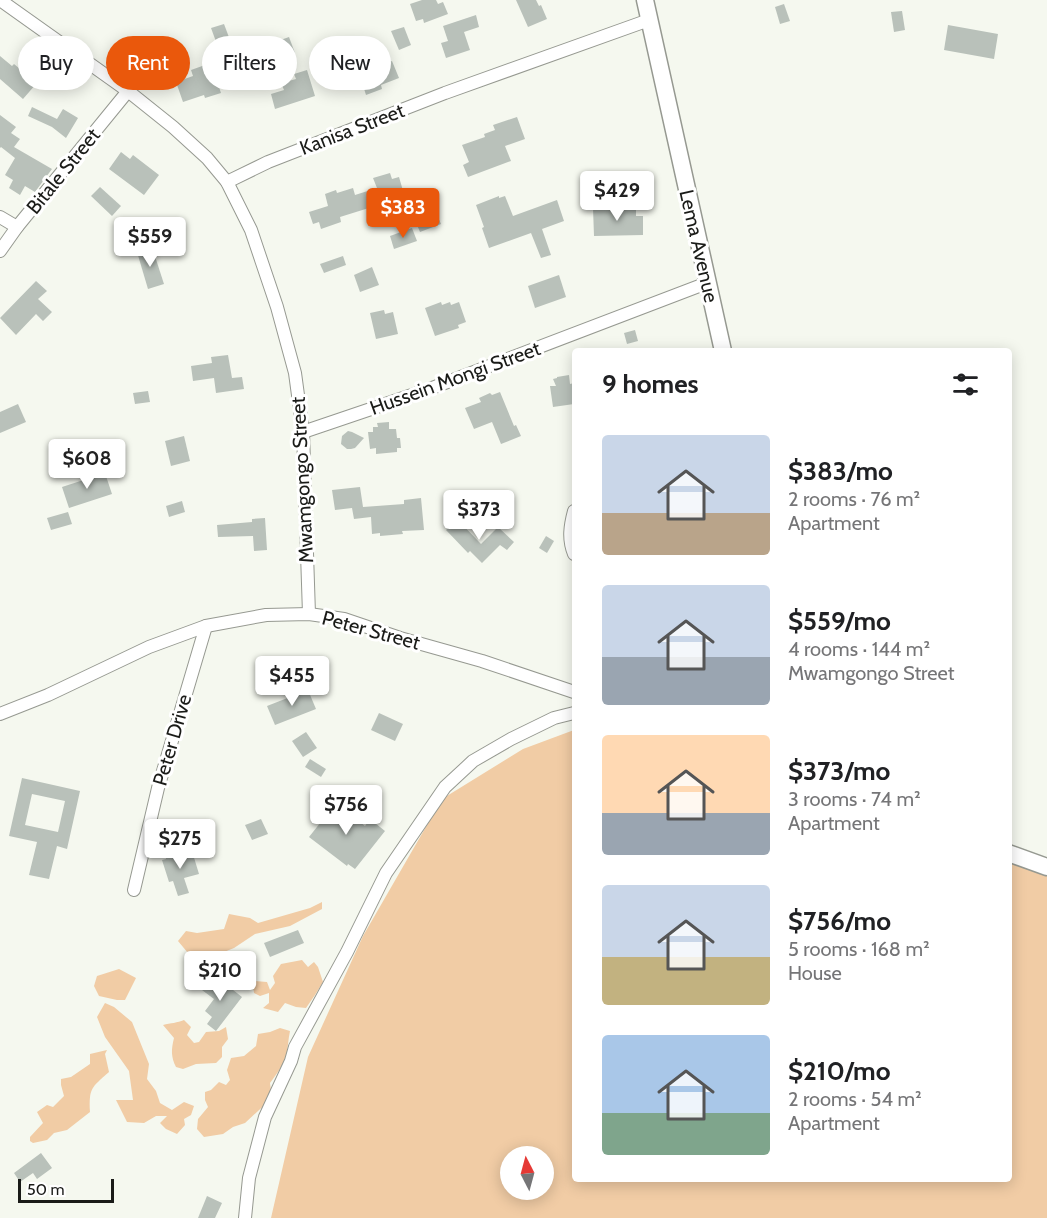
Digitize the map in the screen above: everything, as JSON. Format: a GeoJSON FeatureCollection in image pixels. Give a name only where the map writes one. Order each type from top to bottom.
{"type":"FeatureCollection","features":[{"type":"Feature","properties":{"kind":"main road","name":"Lema Avenue"},"geometry":{"type":"LineString","coordinates":[[645,0],[722,348]]}},
{"type":"Feature","properties":{"kind":"main road"},"geometry":{"type":"LineString","coordinates":[[1012,854],[1047,867]]}},
{"type":"Feature","properties":{"kind":"street","name":"Mwamgongo Street"},"geometry":{"type":"LineString","coordinates":[[0,0],[128,91],[173,127],[207,158],[227,182],[251,230],[277,307],[295,373],[303,432],[309,614]]}},
{"type":"Feature","properties":{"kind":"street","name":"Kanisa Street"},"geometry":{"type":"LineString","coordinates":[[227,182],[268,162],[445,93],[649,20]]}},
{"type":"Feature","properties":{"kind":"street","name":"Bitale Street"},"geometry":{"type":"LineString","coordinates":[[0,251],[128,91]]}},
{"type":"Feature","properties":{"kind":"street"},"geometry":{"type":"LineString","coordinates":[[0,218],[17,227]]}},
{"type":"Feature","properties":{"kind":"street","name":"Hussein Mongi Street"},"geometry":{"type":"LineString","coordinates":[[303,432],[424,391],[707,284]]}},
{"type":"Feature","properties":{"kind":"street"},"geometry":{"type":"LineString","coordinates":[[572,518],[570,526],[572,550]]}},
{"type":"Feature","properties":{"kind":"street","name":"Peter Street"},"geometry":{"type":"LineString","coordinates":[[0,714],[48,695],[149,647],[206,626],[266,615],[309,614],[344,620],[482,661],[572,691]]}},
{"type":"Feature","properties":{"kind":"street","name":"Peter Drive"},"geometry":{"type":"LineString","coordinates":[[134,890],[158,788],[206,626]]}},
{"type":"Feature","properties":{"kind":"street"},"geometry":{"type":"LineString","coordinates":[[245,1218],[249,1178],[265,1117],[291,1061],[295,1047],[347,952],[386,873],[445,787],[473,761],[554,718],[572,714]]}},
{"type":"Feature","properties":{"kind":"shaded area"},"geometry":{"type":"Polygon","coordinates":[[[572,731],[572,1182],[1012,1182],[1012,861],[1047,874],[1047,1218],[271,1218],[308,1057],[363,936],[442,799],[523,749],[572,731]]]}},
{"type":"Feature","properties":{"kind":"shaded area"},"geometry":{"type":"Polygon","coordinates":[[[322,902],[322,909],[290,926],[255,934],[224,952],[223,959],[215,964],[203,962],[192,967],[186,961],[188,953],[178,941],[186,931],[197,933],[224,929],[229,914],[250,918],[258,923],[310,908],[322,902]]]}},
{"type":"Feature","properties":{"kind":"shaded area"},"geometry":{"type":"Polygon","coordinates":[[[302,960],[308,967],[314,962],[323,982],[306,1008],[285,1003],[278,1012],[263,1008],[269,1003],[269,993],[260,996],[254,993],[255,981],[267,982],[270,990],[275,983],[273,976],[281,964],[302,960]]]}},
{"type":"Feature","properties":{"kind":"shaded area"},"geometry":{"type":"Polygon","coordinates":[[[119,969],[136,978],[125,1000],[99,996],[94,986],[97,976],[119,969]]]}},
{"type":"Feature","properties":{"kind":"shaded area"},"geometry":{"type":"Polygon","coordinates":[[[105,1003],[114,1007],[132,1022],[149,1064],[147,1079],[156,1091],[160,1103],[172,1110],[184,1102],[194,1106],[191,1115],[184,1119],[185,1125],[177,1134],[160,1123],[167,1116],[156,1116],[144,1123],[127,1122],[116,1100],[133,1100],[129,1071],[105,1037],[97,1017],[105,1003]]]}},
{"type":"Feature","properties":{"kind":"shaded area"},"geometry":{"type":"Polygon","coordinates":[[[184,1020],[191,1027],[187,1035],[194,1043],[199,1042],[206,1032],[219,1031],[226,1027],[228,1039],[222,1047],[222,1057],[216,1063],[196,1064],[183,1069],[176,1067],[172,1053],[174,1038],[163,1025],[184,1020]]]}},
{"type":"Feature","properties":{"kind":"shaded area"},"geometry":{"type":"Polygon","coordinates":[[[280,1028],[290,1031],[285,1060],[270,1083],[272,1098],[245,1123],[223,1134],[204,1137],[197,1129],[198,1119],[208,1107],[205,1092],[211,1090],[219,1082],[226,1085],[230,1080],[227,1070],[231,1058],[244,1056],[256,1046],[258,1034],[280,1028]]]}},
{"type":"Feature","properties":{"kind":"shaded area"},"geometry":{"type":"Polygon","coordinates":[[[107,1050],[105,1054],[109,1072],[92,1089],[90,1112],[67,1130],[54,1133],[47,1140],[33,1143],[30,1141],[30,1137],[43,1123],[37,1112],[47,1105],[53,1107],[64,1096],[61,1079],[71,1077],[90,1064],[90,1054],[107,1050]]]}},
{"type":"Feature","properties":{"kind":"building"},"geometry":{"type":"Polygon","coordinates":[[[422,0],[436,0],[438,4],[443,2],[448,14],[424,23],[423,19],[416,21],[410,4],[422,0]]]}},
{"type":"Feature","properties":{"kind":"building"},"geometry":{"type":"Polygon","coordinates":[[[516,0],[536,0],[539,6],[541,5],[547,19],[528,27],[516,0]]]}},
{"type":"Feature","properties":{"kind":"building"},"geometry":{"type":"Polygon","coordinates":[[[784,4],[790,21],[780,24],[775,7],[784,4]]]}},
{"type":"Feature","properties":{"kind":"building"},"geometry":{"type":"Polygon","coordinates":[[[902,11],[905,30],[894,32],[891,12],[902,11]]]}},
{"type":"Feature","properties":{"kind":"building"},"geometry":{"type":"Polygon","coordinates":[[[476,15],[479,27],[464,32],[470,50],[446,58],[441,43],[448,41],[443,26],[476,15]]]}},
{"type":"Feature","properties":{"kind":"building"},"geometry":{"type":"Polygon","coordinates":[[[224,24],[228,36],[214,36],[211,28],[224,24]]]}},
{"type":"Feature","properties":{"kind":"building"},"geometry":{"type":"Polygon","coordinates":[[[948,25],[998,34],[994,59],[944,50],[948,25]]]}},
{"type":"Feature","properties":{"kind":"building"},"geometry":{"type":"Polygon","coordinates":[[[404,27],[411,45],[399,50],[391,31],[404,27]]]}},
{"type":"Feature","properties":{"kind":"building"},"geometry":{"type":"Polygon","coordinates":[[[0,56],[12,66],[14,64],[18,67],[18,90],[31,90],[23,99],[0,79],[0,56]]]}},
{"type":"Feature","properties":{"kind":"building"},"geometry":{"type":"Polygon","coordinates":[[[391,61],[399,78],[391,81],[391,61]]]}},
{"type":"Feature","properties":{"kind":"building"},"geometry":{"type":"Polygon","coordinates":[[[202,66],[202,90],[220,90],[221,93],[205,98],[204,95],[183,102],[179,90],[190,90],[190,77],[193,76],[191,70],[202,66]]]}},
{"type":"Feature","properties":{"kind":"building"},"geometry":{"type":"Polygon","coordinates":[[[307,70],[309,90],[313,90],[315,96],[275,109],[271,94],[284,90],[297,90],[297,73],[307,70]]]}},
{"type":"Feature","properties":{"kind":"building"},"geometry":{"type":"Polygon","coordinates":[[[364,90],[379,90],[366,95],[364,90]]]}},
{"type":"Feature","properties":{"kind":"building"},"geometry":{"type":"Polygon","coordinates":[[[32,107],[57,119],[63,109],[78,118],[66,138],[52,127],[28,116],[32,107]]]}},
{"type":"Feature","properties":{"kind":"building"},"geometry":{"type":"Polygon","coordinates":[[[0,115],[16,127],[11,133],[20,139],[14,147],[52,169],[35,192],[25,186],[20,195],[9,188],[13,180],[5,175],[15,158],[0,148],[0,115]]]}},
{"type":"Feature","properties":{"kind":"building"},"geometry":{"type":"Polygon","coordinates":[[[517,117],[525,139],[505,146],[511,161],[468,177],[463,165],[469,162],[462,145],[485,137],[484,134],[495,130],[493,125],[517,117]]]}},
{"type":"Feature","properties":{"kind":"building"},"geometry":{"type":"Polygon","coordinates":[[[121,152],[130,159],[133,155],[159,175],[144,195],[109,169],[121,152]]]}},
{"type":"Feature","properties":{"kind":"building"},"geometry":{"type":"Polygon","coordinates":[[[390,173],[392,179],[399,177],[406,201],[384,207],[382,205],[372,207],[340,217],[341,222],[321,229],[319,222],[313,224],[309,212],[328,206],[325,194],[353,188],[355,195],[377,188],[373,178],[390,173]]]}},
{"type":"Feature","properties":{"kind":"building"},"geometry":{"type":"Polygon","coordinates":[[[100,187],[121,206],[112,216],[91,196],[100,187]]]}},
{"type":"Feature","properties":{"kind":"building"},"geometry":{"type":"Polygon","coordinates":[[[499,196],[499,198],[505,196],[513,216],[557,200],[564,221],[542,229],[551,255],[541,258],[531,233],[489,248],[476,205],[499,196]]]}},
{"type":"Feature","properties":{"kind":"building"},"geometry":{"type":"Polygon","coordinates":[[[636,207],[636,216],[643,216],[643,235],[594,236],[593,208],[636,207]]]}},
{"type":"Feature","properties":{"kind":"building"},"geometry":{"type":"Polygon","coordinates":[[[425,210],[426,214],[436,213],[441,224],[420,232],[413,215],[425,210]]]}},
{"type":"Feature","properties":{"kind":"building"},"geometry":{"type":"Polygon","coordinates":[[[412,228],[417,241],[394,249],[390,236],[412,228]]]}},
{"type":"Feature","properties":{"kind":"building"},"geometry":{"type":"Polygon","coordinates":[[[152,247],[164,284],[148,289],[137,252],[152,247]]]}},
{"type":"Feature","properties":{"kind":"building"},"geometry":{"type":"Polygon","coordinates":[[[343,256],[346,265],[324,273],[320,264],[343,256]]]}},
{"type":"Feature","properties":{"kind":"building"},"geometry":{"type":"Polygon","coordinates":[[[372,267],[379,285],[360,292],[354,275],[372,267]]]}},
{"type":"Feature","properties":{"kind":"building"},"geometry":{"type":"Polygon","coordinates":[[[559,275],[566,297],[535,308],[528,286],[559,275]]]}},
{"type":"Feature","properties":{"kind":"building"},"geometry":{"type":"Polygon","coordinates":[[[36,281],[47,291],[38,299],[52,312],[43,321],[36,314],[16,335],[0,318],[36,281]]]}},
{"type":"Feature","properties":{"kind":"building"},"geometry":{"type":"Polygon","coordinates":[[[441,302],[442,305],[450,302],[451,305],[459,302],[466,322],[458,325],[459,328],[435,336],[425,308],[441,302]]]}},
{"type":"Feature","properties":{"kind":"building"},"geometry":{"type":"Polygon","coordinates":[[[384,310],[385,314],[393,312],[398,334],[376,339],[370,313],[384,310]]]}},
{"type":"Feature","properties":{"kind":"building"},"geometry":{"type":"Polygon","coordinates":[[[635,330],[638,341],[627,344],[624,333],[635,330]]]}},
{"type":"Feature","properties":{"kind":"building"},"geometry":{"type":"Polygon","coordinates":[[[228,355],[232,378],[242,377],[244,389],[216,393],[214,378],[193,381],[191,366],[212,363],[211,357],[228,355]]]}},
{"type":"Feature","properties":{"kind":"building"},"geometry":{"type":"Polygon","coordinates":[[[569,375],[570,384],[572,384],[572,404],[553,407],[550,386],[556,386],[553,379],[569,375]]]}},
{"type":"Feature","properties":{"kind":"building"},"geometry":{"type":"Polygon","coordinates":[[[148,391],[150,402],[135,404],[133,393],[148,391]]]}},
{"type":"Feature","properties":{"kind":"building"},"geometry":{"type":"Polygon","coordinates":[[[500,392],[514,426],[516,425],[521,436],[501,444],[492,422],[474,429],[465,408],[481,402],[479,398],[500,392]]]}},
{"type":"Feature","properties":{"kind":"building"},"geometry":{"type":"Polygon","coordinates":[[[18,404],[26,422],[0,433],[0,412],[18,404]]]}},
{"type":"Feature","properties":{"kind":"building"},"geometry":{"type":"Polygon","coordinates":[[[389,422],[389,429],[396,429],[401,448],[397,448],[397,452],[376,454],[376,448],[370,449],[368,432],[373,432],[373,427],[378,427],[377,423],[389,422]]]}},
{"type":"Feature","properties":{"kind":"building"},"geometry":{"type":"Polygon","coordinates":[[[348,431],[364,438],[355,448],[347,449],[341,444],[342,436],[348,431]]]}},
{"type":"Feature","properties":{"kind":"building"},"geometry":{"type":"Polygon","coordinates":[[[184,436],[190,461],[171,466],[165,441],[184,436]]]}},
{"type":"Feature","properties":{"kind":"building"},"geometry":{"type":"Polygon","coordinates":[[[100,445],[101,454],[86,457],[84,447],[100,445]]]}},
{"type":"Feature","properties":{"kind":"building"},"geometry":{"type":"Polygon","coordinates":[[[105,473],[112,494],[69,508],[62,487],[105,473]]]}},
{"type":"Feature","properties":{"kind":"building"},"geometry":{"type":"Polygon","coordinates":[[[360,487],[363,507],[404,504],[404,500],[421,498],[424,530],[402,531],[403,534],[380,536],[380,533],[372,534],[371,517],[354,519],[352,508],[335,510],[332,490],[360,487]]]}},
{"type":"Feature","properties":{"kind":"building"},"geometry":{"type":"Polygon","coordinates":[[[182,501],[185,512],[169,517],[166,506],[182,501]]]}},
{"type":"Feature","properties":{"kind":"building"},"geometry":{"type":"Polygon","coordinates":[[[68,512],[72,524],[51,530],[47,518],[68,512]]]}},
{"type":"Feature","properties":{"kind":"building"},"geometry":{"type":"Polygon","coordinates":[[[265,518],[267,550],[254,551],[253,536],[218,537],[217,525],[252,522],[252,519],[265,518]]]}},
{"type":"Feature","properties":{"kind":"building"},"geometry":{"type":"Polygon","coordinates":[[[457,519],[481,544],[498,527],[514,542],[507,550],[500,545],[482,563],[470,551],[468,553],[446,530],[457,519]]]}},
{"type":"Feature","properties":{"kind":"building"},"geometry":{"type":"Polygon","coordinates":[[[546,536],[554,541],[547,553],[539,548],[546,536]]]}},
{"type":"Feature","properties":{"kind":"building"},"geometry":{"type":"Polygon","coordinates":[[[308,690],[316,709],[275,725],[267,706],[308,690]]]}},
{"type":"Feature","properties":{"kind":"building"},"geometry":{"type":"Polygon","coordinates":[[[379,713],[403,724],[395,741],[371,730],[379,713]]]}},
{"type":"Feature","properties":{"kind":"building"},"geometry":{"type":"Polygon","coordinates":[[[306,732],[317,748],[303,757],[292,741],[306,732]]]}},
{"type":"Feature","properties":{"kind":"building"},"geometry":{"type":"Polygon","coordinates":[[[310,759],[326,769],[321,777],[305,767],[310,759]]]}},
{"type":"Feature","properties":{"kind":"building"},"geometry":{"type":"Polygon","coordinates":[[[22,778],[80,791],[67,849],[57,846],[49,879],[29,875],[37,842],[9,836],[22,778]],[[32,794],[25,825],[58,832],[65,801],[32,794]]]}},
{"type":"Feature","properties":{"kind":"building"},"geometry":{"type":"Polygon","coordinates":[[[336,803],[365,826],[370,819],[385,831],[355,869],[348,864],[347,866],[309,837],[336,803]]]}},
{"type":"Feature","properties":{"kind":"building"},"geometry":{"type":"Polygon","coordinates":[[[261,819],[268,834],[252,840],[245,825],[261,819]]]}},
{"type":"Feature","properties":{"kind":"building"},"geometry":{"type":"Polygon","coordinates":[[[179,850],[180,855],[192,851],[199,874],[184,878],[189,893],[178,896],[173,881],[169,882],[162,860],[166,859],[165,854],[179,850]]]}},
{"type":"Feature","properties":{"kind":"building"},"geometry":{"type":"Polygon","coordinates":[[[298,930],[304,943],[270,957],[264,943],[298,930]]]}},
{"type":"Feature","properties":{"kind":"building"},"geometry":{"type":"Polygon","coordinates":[[[214,975],[242,997],[216,1031],[207,1024],[212,1017],[205,1011],[214,999],[202,990],[214,975]]]}},
{"type":"Feature","properties":{"kind":"building"},"geometry":{"type":"Polygon","coordinates":[[[41,1153],[52,1168],[37,1179],[33,1173],[20,1182],[14,1173],[41,1153]]]}},
{"type":"Feature","properties":{"kind":"building"},"geometry":{"type":"Polygon","coordinates":[[[207,1196],[222,1203],[215,1218],[198,1218],[207,1196]]]}}]}
